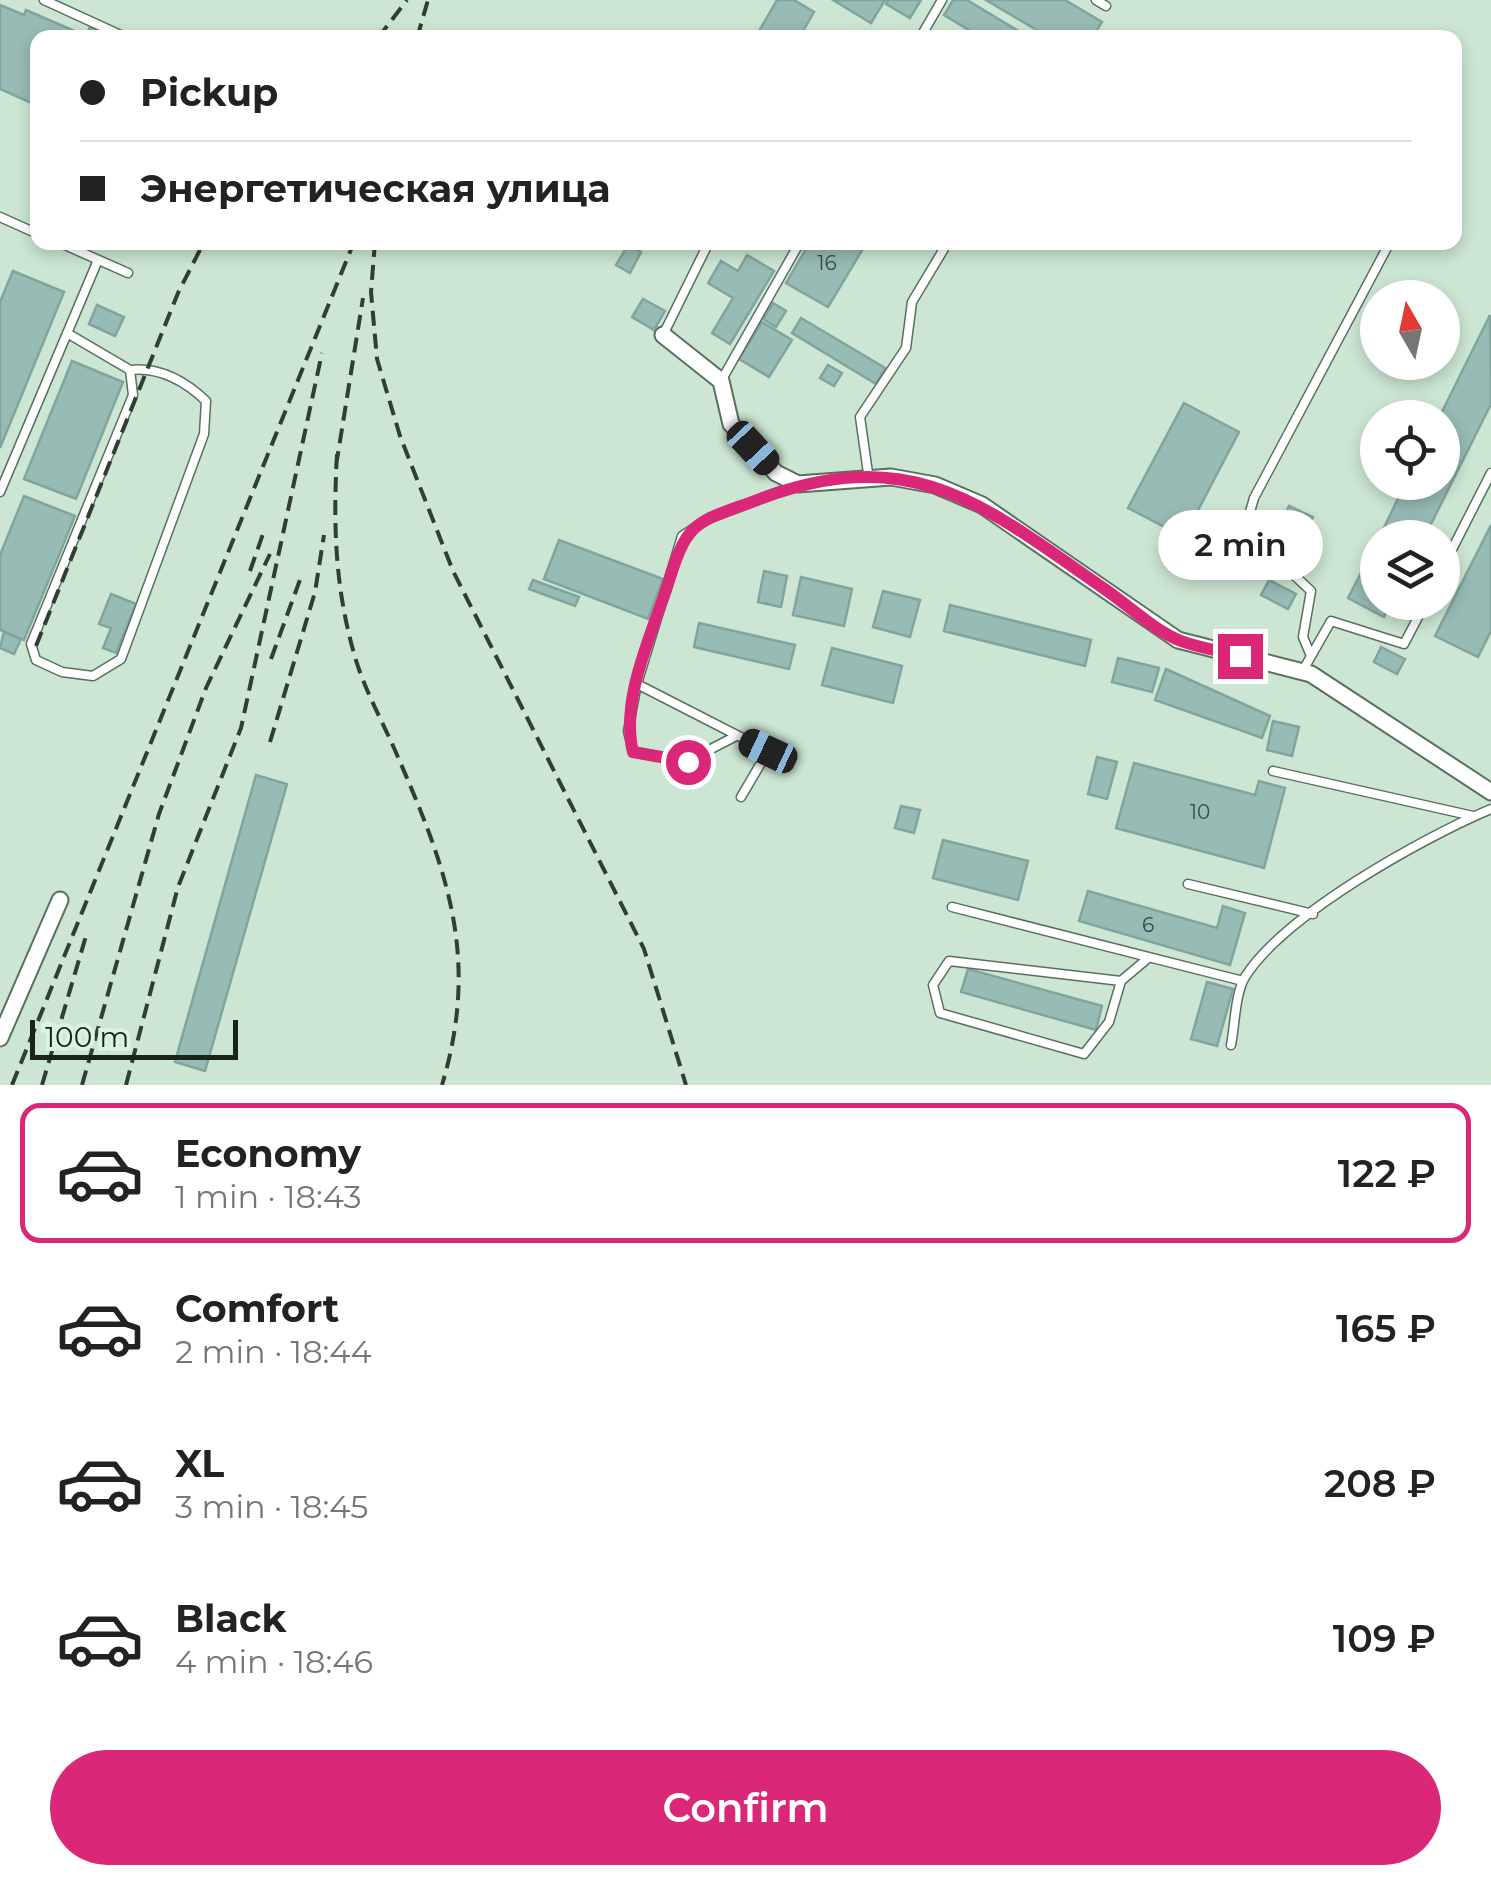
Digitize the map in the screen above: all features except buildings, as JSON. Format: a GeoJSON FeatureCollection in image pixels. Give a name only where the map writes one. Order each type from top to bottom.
{"type":"FeatureCollection","features":[{"type":"Feature","properties":{"kind":"street"},"geometry":{"type":"LineString","coordinates":[[663,335],[721,381],[730,424],[776,473],[798,484],[891,477],[935,486],[982,504],[1178,640],[1302,672],[1491,792]]}},
{"type":"Feature","properties":{"kind":"street"},"geometry":{"type":"LineString","coordinates":[[0,1038],[60,900]]}},
{"type":"Feature","properties":{"kind":"lane"},"geometry":{"type":"LineString","coordinates":[[44,0],[110,30]]}},
{"type":"Feature","properties":{"kind":"lane"},"geometry":{"type":"LineString","coordinates":[[925,30],[942,0]]}},
{"type":"Feature","properties":{"kind":"lane"},"geometry":{"type":"LineString","coordinates":[[1096,0],[1106,6]]}},
{"type":"Feature","properties":{"kind":"lane"},"geometry":{"type":"LineString","coordinates":[[0,217],[30,230]]}},
{"type":"Feature","properties":{"kind":"lane"},"geometry":{"type":"LineString","coordinates":[[76,250],[128,274]]}},
{"type":"Feature","properties":{"kind":"lane"},"geometry":{"type":"LineString","coordinates":[[663,335],[704,250]]}},
{"type":"Feature","properties":{"kind":"lane"},"geometry":{"type":"LineString","coordinates":[[721,381],[795,250]]}},
{"type":"Feature","properties":{"kind":"lane"},"geometry":{"type":"LineString","coordinates":[[868,480],[860,417],[906,348],[912,302],[943,250]]}},
{"type":"Feature","properties":{"kind":"lane"},"geometry":{"type":"LineString","coordinates":[[1311,656],[1303,638],[1311,591],[1245,529],[1254,498],[1386,250]]}},
{"type":"Feature","properties":{"kind":"lane"},"geometry":{"type":"LineString","coordinates":[[0,492],[98,260]]}},
{"type":"Feature","properties":{"kind":"lane"},"geometry":{"type":"LineString","coordinates":[[68,333],[130,370],[151,368],[192,388],[206,401],[204,434],[121,658],[94,676],[62,672],[36,660],[31,644],[132,395],[130,370]]}},
{"type":"Feature","properties":{"kind":"lane"},"geometry":{"type":"LineString","coordinates":[[1460,534],[1491,473]]}},
{"type":"Feature","properties":{"kind":"lane"},"geometry":{"type":"LineString","coordinates":[[736,736],[688,762],[633,752],[628,731],[637,684],[682,536],[709,518],[798,484]]}},
{"type":"Feature","properties":{"kind":"lane"},"geometry":{"type":"LineString","coordinates":[[1302,672],[1331,621],[1404,644],[1417,620]]}},
{"type":"Feature","properties":{"kind":"lane"},"geometry":{"type":"LineString","coordinates":[[637,684],[768,751],[741,798]]}},
{"type":"Feature","properties":{"kind":"lane"},"geometry":{"type":"LineString","coordinates":[[1273,771],[1474,816]]}},
{"type":"Feature","properties":{"kind":"lane"},"geometry":{"type":"LineString","coordinates":[[1232,1045],[1243,981],[1276,939],[1407,850],[1491,809]]}},
{"type":"Feature","properties":{"kind":"lane"},"geometry":{"type":"LineString","coordinates":[[1188,884],[1313,914]]}},
{"type":"Feature","properties":{"kind":"lane"},"geometry":{"type":"LineString","coordinates":[[952,907],[1243,981]]}},
{"type":"Feature","properties":{"kind":"lane"},"geometry":{"type":"LineString","coordinates":[[1122,981],[950,961],[933,984],[940,1013],[1084,1054],[1110,1022],[1122,981],[1147,959]]}},
{"type":"Feature","properties":{"kind":"railway"},"geometry":{"type":"LineString","coordinates":[[384,30],[407,0]]}},
{"type":"Feature","properties":{"kind":"railway"},"geometry":{"type":"LineString","coordinates":[[419,30],[428,0]]}},
{"type":"Feature","properties":{"kind":"railway"},"geometry":{"type":"LineString","coordinates":[[36,646],[178,293],[200,250]]}},
{"type":"Feature","properties":{"kind":"railway"},"geometry":{"type":"LineString","coordinates":[[12,1085],[351,250]]}},
{"type":"Feature","properties":{"kind":"railway"},"geometry":{"type":"LineString","coordinates":[[374,250],[371,292],[377,359],[400,436],[453,571],[644,949],[686,1085]]}},
{"type":"Feature","properties":{"kind":"railway"},"geometry":{"type":"LineString","coordinates":[[336,466],[363,298]]}},
{"type":"Feature","properties":{"kind":"railway"},"geometry":{"type":"LineString","coordinates":[[126,1085],[178,887],[241,728],[322,353]]}},
{"type":"Feature","properties":{"kind":"railway"},"geometry":{"type":"LineString","coordinates":[[337,454],[337,557],[348,631],[363,680],[429,833],[452,912],[458,994],[442,1085]]}},
{"type":"Feature","properties":{"kind":"railway"},"geometry":{"type":"LineString","coordinates":[[250,571],[264,531]]}},
{"type":"Feature","properties":{"kind":"railway"},"geometry":{"type":"LineString","coordinates":[[270,742],[315,592],[324,535]]}},
{"type":"Feature","properties":{"kind":"railway"},"geometry":{"type":"LineString","coordinates":[[82,1085],[159,814],[206,688],[270,554]]}},
{"type":"Feature","properties":{"kind":"railway"},"geometry":{"type":"LineString","coordinates":[[271,659],[301,577]]}},
{"type":"Feature","properties":{"kind":"railway"},"geometry":{"type":"LineString","coordinates":[[42,1085],[86,936]]}},
{"type":"Feature","properties":{"kind":"route"},"geometry":{"type":"LineString","coordinates":[[688,762],[633,752],[628,731],[637,684],[682,536],[709,518],[798,484],[891,477],[935,486],[982,504],[1178,640],[1240,656]]}}]}
